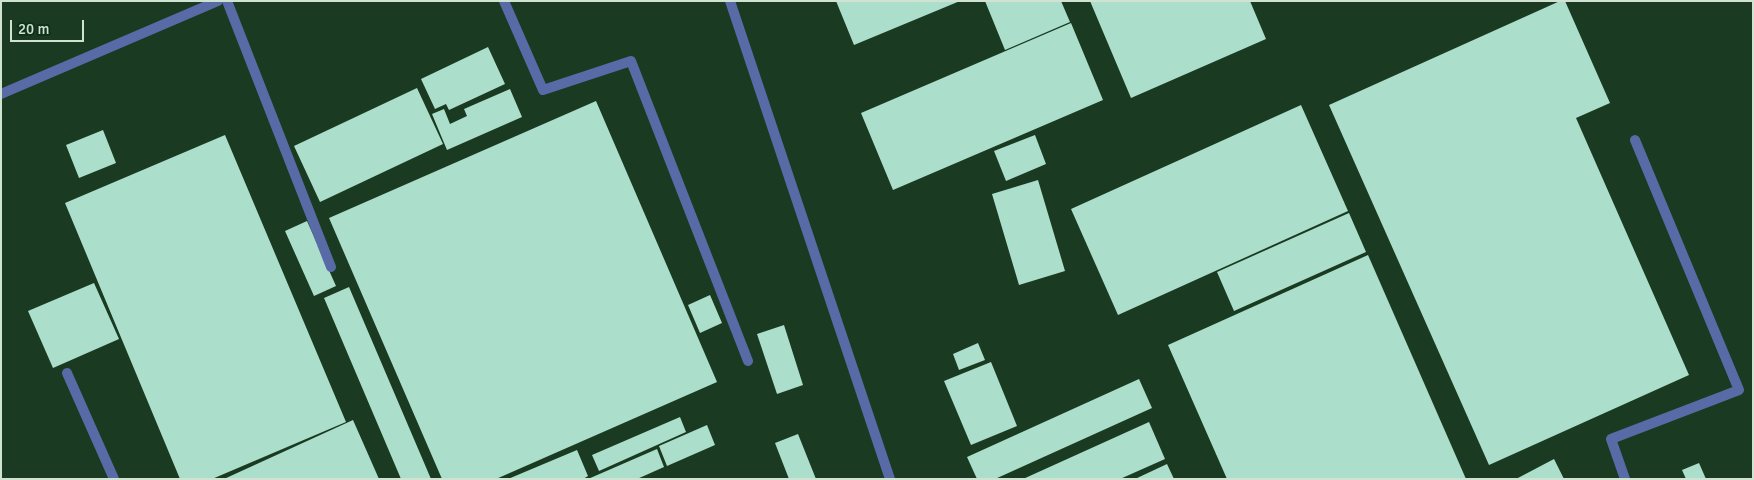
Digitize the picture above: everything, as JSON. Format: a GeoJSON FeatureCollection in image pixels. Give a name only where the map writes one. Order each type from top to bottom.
{"type":"FeatureCollection","features":[{"type":"Feature","properties":{"kind":"street"},"geometry":{"type":"LineString","coordinates":[[1,94],[218,1]]}},
{"type":"Feature","properties":{"kind":"street"},"geometry":{"type":"LineString","coordinates":[[226,1],[331,267]]}},
{"type":"Feature","properties":{"kind":"street"},"geometry":{"type":"LineString","coordinates":[[504,1],[543,90],[631,61],[748,361]]}},
{"type":"Feature","properties":{"kind":"street"},"geometry":{"type":"LineString","coordinates":[[730,1],[890,479]]}},
{"type":"Feature","properties":{"kind":"street"},"geometry":{"type":"LineString","coordinates":[[1625,479],[1611,439],[1739,390],[1635,140]]}},
{"type":"Feature","properties":{"kind":"street"},"geometry":{"type":"LineString","coordinates":[[67,373],[114,479]]}},
{"type":"Feature","properties":{"kind":"building"},"geometry":{"type":"Polygon","coordinates":[[[836,1],[960,1],[854,45],[836,1]]]}},
{"type":"Feature","properties":{"kind":"building"},"geometry":{"type":"Polygon","coordinates":[[[985,1],[1061,1],[1070,22],[1005,50],[985,1]]]}},
{"type":"Feature","properties":{"kind":"building"},"geometry":{"type":"Polygon","coordinates":[[[1090,1],[1250,1],[1266,39],[1131,98],[1090,1]]]}},
{"type":"Feature","properties":{"kind":"building"},"geometry":{"type":"Polygon","coordinates":[[[1560,1],[1565,1],[1610,103],[1576,118],[1689,375],[1489,465],[1329,105],[1560,1]]]}},
{"type":"Feature","properties":{"kind":"building"},"geometry":{"type":"Polygon","coordinates":[[[1071,23],[1103,100],[893,190],[861,113],[1071,23]]]}},
{"type":"Feature","properties":{"kind":"building"},"geometry":{"type":"Polygon","coordinates":[[[488,47],[505,84],[449,110],[446,104],[435,109],[421,79],[488,47]]]}},
{"type":"Feature","properties":{"kind":"building"},"geometry":{"type":"Polygon","coordinates":[[[417,88],[443,144],[320,202],[294,146],[417,88]]]}},
{"type":"Feature","properties":{"kind":"building"},"geometry":{"type":"Polygon","coordinates":[[[510,89],[522,117],[447,150],[432,114],[444,109],[450,124],[467,116],[464,109],[510,89]]]}},
{"type":"Feature","properties":{"kind":"building"},"geometry":{"type":"Polygon","coordinates":[[[596,101],[717,382],[496,479],[442,479],[329,218],[596,101]]]}},
{"type":"Feature","properties":{"kind":"building"},"geometry":{"type":"Polygon","coordinates":[[[1301,105],[1348,211],[1118,315],[1071,209],[1301,105]]]}},
{"type":"Feature","properties":{"kind":"building"},"geometry":{"type":"Polygon","coordinates":[[[103,130],[116,163],[79,178],[66,145],[103,130]]]}},
{"type":"Feature","properties":{"kind":"building"},"geometry":{"type":"Polygon","coordinates":[[[225,135],[346,422],[212,479],[180,479],[65,203],[225,135]]]}},
{"type":"Feature","properties":{"kind":"building"},"geometry":{"type":"Polygon","coordinates":[[[1035,135],[1046,164],[1006,181],[994,151],[1035,135]]]}},
{"type":"Feature","properties":{"kind":"building"},"geometry":{"type":"Polygon","coordinates":[[[1038,180],[1065,271],[1019,285],[992,194],[1038,180]]]}},
{"type":"Feature","properties":{"kind":"building"},"geometry":{"type":"Polygon","coordinates":[[[1349,213],[1366,252],[1234,311],[1217,272],[1349,213]]]}},
{"type":"Feature","properties":{"kind":"building"},"geometry":{"type":"Polygon","coordinates":[[[307,221],[336,286],[314,296],[285,231],[307,221]]]}},
{"type":"Feature","properties":{"kind":"building"},"geometry":{"type":"Polygon","coordinates":[[[1368,255],[1466,479],[1227,479],[1168,345],[1368,255]]]}},
{"type":"Feature","properties":{"kind":"building"},"geometry":{"type":"Polygon","coordinates":[[[94,283],[119,339],[53,368],[28,311],[94,283]]]}},
{"type":"Feature","properties":{"kind":"building"},"geometry":{"type":"Polygon","coordinates":[[[349,287],[431,479],[401,479],[324,298],[349,287]]]}},
{"type":"Feature","properties":{"kind":"building"},"geometry":{"type":"Polygon","coordinates":[[[710,295],[722,323],[700,333],[688,305],[710,295]]]}},
{"type":"Feature","properties":{"kind":"building"},"geometry":{"type":"Polygon","coordinates":[[[784,325],[803,385],[777,394],[757,334],[784,325]]]}},
{"type":"Feature","properties":{"kind":"building"},"geometry":{"type":"Polygon","coordinates":[[[978,343],[985,360],[959,370],[953,354],[978,343]]]}},
{"type":"Feature","properties":{"kind":"building"},"geometry":{"type":"Polygon","coordinates":[[[991,362],[1017,426],[971,445],[944,381],[991,362]]]}},
{"type":"Feature","properties":{"kind":"building"},"geometry":{"type":"Polygon","coordinates":[[[1139,379],[1152,408],[995,479],[977,479],[967,457],[1139,379]]]}},
{"type":"Feature","properties":{"kind":"building"},"geometry":{"type":"Polygon","coordinates":[[[680,417],[686,432],[599,471],[592,455],[680,417]]]}},
{"type":"Feature","properties":{"kind":"building"},"geometry":{"type":"Polygon","coordinates":[[[353,420],[379,479],[224,479],[353,420]]]}},
{"type":"Feature","properties":{"kind":"building"},"geometry":{"type":"Polygon","coordinates":[[[1149,422],[1165,459],[1120,479],[1023,479],[1149,422]]]}},
{"type":"Feature","properties":{"kind":"building"},"geometry":{"type":"Polygon","coordinates":[[[707,425],[715,445],[667,466],[659,446],[707,425]]]}},
{"type":"Feature","properties":{"kind":"building"},"geometry":{"type":"Polygon","coordinates":[[[798,434],[816,479],[789,479],[775,443],[798,434]]]}},
{"type":"Feature","properties":{"kind":"building"},"geometry":{"type":"Polygon","coordinates":[[[657,449],[664,467],[637,479],[588,479],[657,449]]]}},
{"type":"Feature","properties":{"kind":"building"},"geometry":{"type":"Polygon","coordinates":[[[577,450],[588,476],[583,479],[508,479],[577,450]]]}},
{"type":"Feature","properties":{"kind":"building"},"geometry":{"type":"Polygon","coordinates":[[[1554,459],[1564,479],[1516,479],[1554,459]]]}},
{"type":"Feature","properties":{"kind":"building"},"geometry":{"type":"Polygon","coordinates":[[[1699,463],[1706,479],[1686,479],[1682,470],[1699,463]]]}},
{"type":"Feature","properties":{"kind":"building"},"geometry":{"type":"Polygon","coordinates":[[[1167,464],[1174,479],[1135,479],[1167,464]]]}}]}
